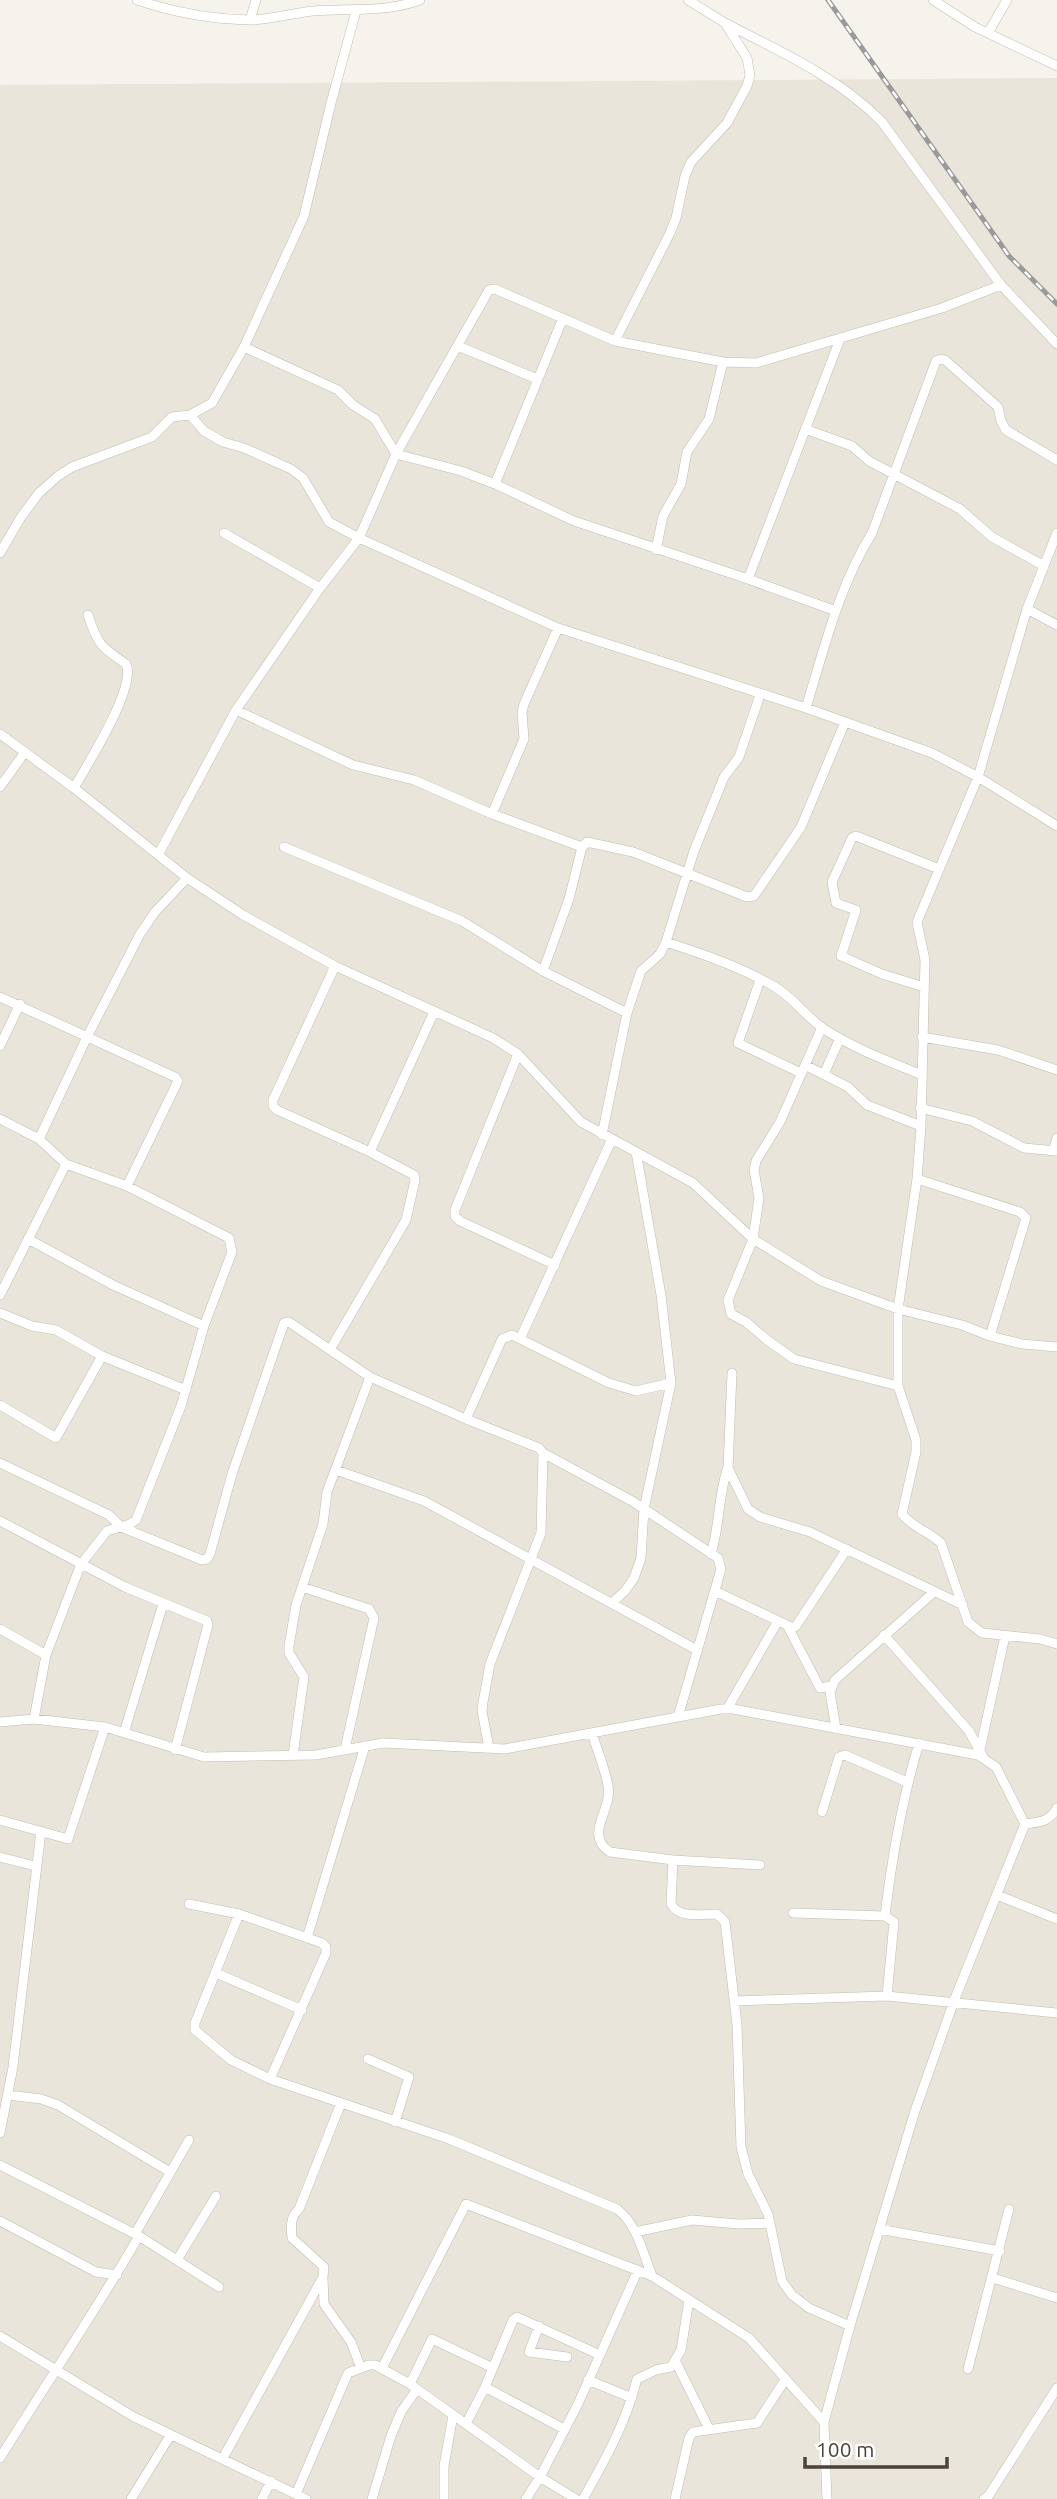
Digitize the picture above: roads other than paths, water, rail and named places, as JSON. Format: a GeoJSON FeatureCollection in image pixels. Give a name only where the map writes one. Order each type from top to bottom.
{"type":"FeatureCollection","features":[{"type":"Feature","properties":{"kind":"street"},"geometry":{"type":"LineString","coordinates":[[137,0],[172,12],[250,20],[313,11],[396,7],[420,0]]}},
{"type":"Feature","properties":{"kind":"street"},"geometry":{"type":"LineString","coordinates":[[250,20],[256,0]]}},
{"type":"Feature","properties":{"kind":"street"},"geometry":{"type":"LineString","coordinates":[[688,0],[725,23],[807,65],[860,100],[882,122],[1001,285],[1057,344]]}},
{"type":"Feature","properties":{"kind":"street"},"geometry":{"type":"LineString","coordinates":[[933,0],[988,33],[1057,65]]}},
{"type":"Feature","properties":{"kind":"street"},"geometry":{"type":"LineString","coordinates":[[988,33],[1007,0]]}},
{"type":"Feature","properties":{"kind":"street"},"geometry":{"type":"LineString","coordinates":[[0,553],[39,493],[58,476],[72,467],[152,437],[172,417],[190,415],[212,403],[244,347],[304,216],[356,11]]}},
{"type":"Feature","properties":{"kind":"street"},"geometry":{"type":"LineString","coordinates":[[615,341],[670,233],[691,162],[727,123],[747,86],[750,75],[747,58],[725,23]]}},
{"type":"Feature","properties":{"kind":"street"},"geometry":{"type":"LineString","coordinates":[[158,855],[236,709],[320,588],[359,538],[396,454],[489,290],[495,289],[615,341],[723,362],[756,363],[942,308],[1001,285]]}},
{"type":"Feature","properties":{"kind":"street"},"geometry":{"type":"LineString","coordinates":[[495,484],[563,318]]}},
{"type":"Feature","properties":{"kind":"street"},"geometry":{"type":"LineString","coordinates":[[748,579],[840,339]]}},
{"type":"Feature","properties":{"kind":"street"},"geometry":{"type":"LineString","coordinates":[[458,346],[537,379]]}},
{"type":"Feature","properties":{"kind":"street"},"geometry":{"type":"LineString","coordinates":[[244,347],[338,390],[353,405],[375,419],[396,454],[461,471],[574,521],[836,611]]}},
{"type":"Feature","properties":{"kind":"street"},"geometry":{"type":"LineString","coordinates":[[806,708],[836,611],[863,547],[872,533],[936,361],[941,359],[990,397],[998,407],[1006,430],[1057,460]]}},
{"type":"Feature","properties":{"kind":"street"},"geometry":{"type":"LineString","coordinates":[[656,550],[663,516],[681,484],[690,445],[709,419],[723,362]]}},
{"type":"Feature","properties":{"kind":"street"},"geometry":{"type":"LineString","coordinates":[[190,415],[205,431],[223,442],[291,468],[303,478],[312,491],[318,508],[329,522],[359,538],[558,628],[806,708],[932,753],[978,777],[1057,826]]}},
{"type":"Feature","properties":{"kind":"street"},"geometry":{"type":"LineString","coordinates":[[805,429],[852,446],[869,461],[960,509],[992,537],[1044,566]]}},
{"type":"Feature","properties":{"kind":"street"},"geometry":{"type":"LineString","coordinates":[[224,533],[320,588]]}},
{"type":"Feature","properties":{"kind":"street"},"geometry":{"type":"LineString","coordinates":[[1057,533],[1027,609],[978,777],[917,922],[916,929],[924,950],[920,1126],[917,1179],[898,1309],[898,1386],[916,1440],[916,1452],[902,1514],[906,1520],[933,1535],[941,1543],[968,1622],[975,1629],[982,1633],[1057,1644]]}},
{"type":"Feature","properties":{"kind":"street"},"geometry":{"type":"LineString","coordinates":[[1027,609],[1057,625]]}},
{"type":"Feature","properties":{"kind":"street"},"geometry":{"type":"LineString","coordinates":[[74,788],[106,732],[128,679],[126,664],[97,642],[88,615]]}},
{"type":"Feature","properties":{"kind":"street"},"geometry":{"type":"LineString","coordinates":[[492,814],[524,739],[524,704],[558,628]]}},
{"type":"Feature","properties":{"kind":"street"},"geometry":{"type":"LineString","coordinates":[[602,1135],[627,1013],[640,971],[660,954],[666,942],[694,850],[724,777],[739,757],[760,695]]}},
{"type":"Feature","properties":{"kind":"street"},"geometry":{"type":"LineString","coordinates":[[236,709],[353,765],[414,780],[492,814],[582,847]]}},
{"type":"Feature","properties":{"kind":"street"},"geometry":{"type":"LineString","coordinates":[[542,971],[569,900],[582,847],[589,842],[628,851],[747,897],[754,897],[801,827],[845,722]]}},
{"type":"Feature","properties":{"kind":"street"},"geometry":{"type":"LineString","coordinates":[[0,734],[74,788],[187,878],[243,915],[335,966],[493,1038],[518,1054],[580,1122],[699,1186],[753,1239],[832,1286],[990,1336],[1022,1344],[1057,1347]]}},
{"type":"Feature","properties":{"kind":"street"},"geometry":{"type":"LineString","coordinates":[[0,787],[25,752]]}},
{"type":"Feature","properties":{"kind":"street"},"geometry":{"type":"LineString","coordinates":[[924,987],[882,974],[841,956],[856,910],[836,903],[832,882],[852,838],[856,836],[939,869]]}},
{"type":"Feature","properties":{"kind":"street"},"geometry":{"type":"LineString","coordinates":[[284,847],[450,916],[542,971],[627,1013]]}},
{"type":"Feature","properties":{"kind":"street"},"geometry":{"type":"LineString","coordinates":[[39,1139],[87,1037],[147,922],[187,878]]}},
{"type":"Feature","properties":{"kind":"street"},"geometry":{"type":"LineString","coordinates":[[666,942],[710,956],[761,979],[783,992],[822,1027],[840,1038],[922,1075]]}},
{"type":"Feature","properties":{"kind":"street"},"geometry":{"type":"LineString","coordinates":[[331,1348],[406,1220],[415,1180],[414,1175],[370,1152],[273,1106],[273,1100],[335,966]]}},
{"type":"Feature","properties":{"kind":"street"},"geometry":{"type":"LineString","coordinates":[[761,979],[738,1042],[803,1069],[824,1074],[851,1089],[867,1105],[920,1126]]}},
{"type":"Feature","properties":{"kind":"street"},"geometry":{"type":"LineString","coordinates":[[0,997],[175,1077],[178,1081],[127,1186]]}},
{"type":"Feature","properties":{"kind":"street"},"geometry":{"type":"LineString","coordinates":[[0,1046],[20,1004]]}},
{"type":"Feature","properties":{"kind":"street"},"geometry":{"type":"LineString","coordinates":[[370,1152],[434,1012]]}},
{"type":"Feature","properties":{"kind":"street"},"geometry":{"type":"LineString","coordinates":[[822,1027],[780,1122],[756,1161],[754,1170],[759,1198],[753,1239],[728,1300],[731,1314],[746,1322],[794,1359],[898,1386]]}},
{"type":"Feature","properties":{"kind":"street"},"geometry":{"type":"LineString","coordinates":[[922,1037],[998,1050],[1057,1070]]}},
{"type":"Feature","properties":{"kind":"street"},"geometry":{"type":"LineString","coordinates":[[824,1074],[840,1038]]}},
{"type":"Feature","properties":{"kind":"street"},"geometry":{"type":"LineString","coordinates":[[518,1054],[469,1173],[455,1216],[460,1221],[555,1265]]}},
{"type":"Feature","properties":{"kind":"street"},"geometry":{"type":"LineString","coordinates":[[920,1108],[972,1121],[1024,1148],[1055,1151],[1057,1138]]}},
{"type":"Feature","properties":{"kind":"street"},"geometry":{"type":"LineString","coordinates":[[0,1119],[39,1139],[66,1164],[127,1186],[229,1238],[232,1252],[204,1326],[170,1437],[136,1520],[107,1531]]}},
{"type":"Feature","properties":{"kind":"street"},"geometry":{"type":"LineString","coordinates":[[520,1339],[612,1139]]}},
{"type":"Feature","properties":{"kind":"street"},"geometry":{"type":"LineString","coordinates":[[613,1602],[634,1578],[641,1558],[644,1509],[671,1383],[660,1295],[636,1152]]}},
{"type":"Feature","properties":{"kind":"street"},"geometry":{"type":"LineString","coordinates":[[0,1295],[66,1164]]}},
{"type":"Feature","properties":{"kind":"street"},"geometry":{"type":"LineString","coordinates":[[917,1179],[1020,1212],[1026,1218],[990,1336]]}},
{"type":"Feature","properties":{"kind":"street"},"geometry":{"type":"LineString","coordinates":[[28,1239],[113,1285],[204,1326]]}},
{"type":"Feature","properties":{"kind":"street"},"geometry":{"type":"LineString","coordinates":[[0,1312],[32,1326],[56,1331],[102,1356],[186,1390]]}},
{"type":"Feature","properties":{"kind":"street"},"geometry":{"type":"LineString","coordinates":[[0,1463],[109,1515],[121,1527],[202,1560],[207,1559],[235,1465],[284,1323],[289,1322],[370,1377],[539,1448],[543,1453],[644,1509],[718,1558],[721,1569],[678,1717]]}},
{"type":"Feature","properties":{"kind":"street"},"geometry":{"type":"LineString","coordinates":[[466,1419],[502,1339],[513,1335],[609,1383],[636,1391],[671,1383]]}},
{"type":"Feature","properties":{"kind":"street"},"geometry":{"type":"LineString","coordinates":[[0,1405],[56,1438],[102,1356]]}},
{"type":"Feature","properties":{"kind":"street"},"geometry":{"type":"LineString","coordinates":[[732,1373],[729,1466],[730,1475],[747,1509],[753,1514],[810,1532],[963,1605]]}},
{"type":"Feature","properties":{"kind":"street"},"geometry":{"type":"LineString","coordinates":[[293,1755],[304,1677],[289,1653],[289,1646],[302,1587],[323,1524],[327,1492],[370,1377]]}},
{"type":"Feature","properties":{"kind":"street"},"geometry":{"type":"LineString","coordinates":[[489,1748],[482,1711],[490,1664],[541,1533],[545,1461],[543,1453]]}},
{"type":"Feature","properties":{"kind":"street"},"geometry":{"type":"LineString","coordinates":[[711,1554],[718,1532],[723,1481],[729,1466]]}},
{"type":"Feature","properties":{"kind":"street"},"geometry":{"type":"LineString","coordinates":[[335,1471],[415,1497],[698,1650]]}},
{"type":"Feature","properties":{"kind":"street"},"geometry":{"type":"LineString","coordinates":[[34,1719],[46,1655],[81,1564],[107,1531],[109,1515]]}},
{"type":"Feature","properties":{"kind":"street"},"geometry":{"type":"LineString","coordinates":[[0,1521],[163,1604],[207,1621],[175,1750]]}},
{"type":"Feature","properties":{"kind":"street"},"geometry":{"type":"LineString","coordinates":[[715,1591],[788,1627],[796,1626],[847,1549]]}},
{"type":"Feature","properties":{"kind":"street"},"geometry":{"type":"LineString","coordinates":[[302,1587],[369,1609],[374,1618],[345,1749]]}},
{"type":"Feature","properties":{"kind":"street"},"geometry":{"type":"LineString","coordinates":[[788,1627],[820,1688],[831,1686],[934,1591]]}},
{"type":"Feature","properties":{"kind":"street"},"geometry":{"type":"LineString","coordinates":[[124,1733],[163,1604]]}},
{"type":"Feature","properties":{"kind":"street"},"geometry":{"type":"LineString","coordinates":[[727,1709],[778,1622]]}},
{"type":"Feature","properties":{"kind":"street"},"geometry":{"type":"LineString","coordinates":[[0,1629],[46,1655]]}},
{"type":"Feature","properties":{"kind":"street"},"geometry":{"type":"LineString","coordinates":[[827,2499],[824,2422],[850,2326],[915,2111],[954,2001],[1025,1824],[996,1767],[981,1754],[970,1731],[884,1635]]}},
{"type":"Feature","properties":{"kind":"street"},"geometry":{"type":"LineString","coordinates":[[981,1754],[1005,1636]]}},
{"type":"Feature","properties":{"kind":"street"},"geometry":{"type":"LineString","coordinates":[[831,1686],[836,1729]]}},
{"type":"Feature","properties":{"kind":"street"},"geometry":{"type":"LineString","coordinates":[[0,1723],[34,1719],[105,1727],[204,1757],[316,1755],[399,1743],[505,1749],[727,1709],[981,1754]]}},
{"type":"Feature","properties":{"kind":"street"},"geometry":{"type":"LineString","coordinates":[[0,1820],[66,1839],[70,1837],[105,1727]]}},
{"type":"Feature","properties":{"kind":"street"},"geometry":{"type":"LineString","coordinates":[[592,1733],[609,1792],[597,1834],[599,1842],[610,1852],[673,1860],[760,1866]]}},
{"type":"Feature","properties":{"kind":"street"},"geometry":{"type":"LineString","coordinates":[[885,1916],[893,1853],[919,1743]]}},
{"type":"Feature","properties":{"kind":"street"},"geometry":{"type":"LineString","coordinates":[[307,1938],[365,1746]]}},
{"type":"Feature","properties":{"kind":"street"},"geometry":{"type":"LineString","coordinates":[[822,1812],[839,1757],[845,1755],[908,1782]]}},
{"type":"Feature","properties":{"kind":"street"},"geometry":{"type":"LineString","coordinates":[[1025,1824],[1047,1820],[1054,1815],[1057,1808]]}},
{"type":"Feature","properties":{"kind":"street"},"geometry":{"type":"LineString","coordinates":[[0,2133],[26,1966],[41,1831]]}},
{"type":"Feature","properties":{"kind":"street"},"geometry":{"type":"LineString","coordinates":[[0,1857],[35,1866]]}},
{"type":"Feature","properties":{"kind":"street"},"geometry":{"type":"LineString","coordinates":[[673,1860],[673,1909],[682,1914],[717,1914],[726,1922],[735,2001],[741,2147],[748,2174],[770,2223],[782,2281],[792,2294],[809,2308],[850,2326]]}},
{"type":"Feature","properties":{"kind":"street"},"geometry":{"type":"LineString","coordinates":[[996,1895],[1057,1919]]}},
{"type":"Feature","properties":{"kind":"street"},"geometry":{"type":"LineString","coordinates":[[189,1903],[239,1914],[322,1943],[326,1947],[326,1953],[302,2010],[270,2079]]}},
{"type":"Feature","properties":{"kind":"street"},"geometry":{"type":"LineString","coordinates":[[793,1913],[885,1916],[894,1922],[887,1996]]}},
{"type":"Feature","properties":{"kind":"street"},"geometry":{"type":"LineString","coordinates":[[239,1914],[195,2023],[195,2030],[231,2060],[270,2079],[449,2138],[617,2209],[626,2216],[635,2232],[652,2276]]}},
{"type":"Feature","properties":{"kind":"street"},"geometry":{"type":"LineString","coordinates":[[216,1973],[302,2010]]}},
{"type":"Feature","properties":{"kind":"street"},"geometry":{"type":"LineString","coordinates":[[735,2001],[887,1996],[1057,2013]]}},
{"type":"Feature","properties":{"kind":"street"},"geometry":{"type":"LineString","coordinates":[[368,2059],[408,2077],[395,2122]]}},
{"type":"Feature","properties":{"kind":"street"},"geometry":{"type":"LineString","coordinates":[[8,2095],[41,2099],[58,2105],[170,2172]]}},
{"type":"Feature","properties":{"kind":"street"},"geometry":{"type":"LineString","coordinates":[[341,2103],[291,2225],[292,2238],[324,2267],[324,2304],[351,2342],[361,2368]]}},
{"type":"Feature","properties":{"kind":"street"},"geometry":{"type":"LineString","coordinates":[[0,2459],[117,2275],[189,2140]]}},
{"type":"Feature","properties":{"kind":"street"},"geometry":{"type":"LineString","coordinates":[[0,2165],[137,2235],[219,2287]]}},
{"type":"Feature","properties":{"kind":"street"},"geometry":{"type":"LineString","coordinates":[[177,2260],[216,2196]]}},
{"type":"Feature","properties":{"kind":"street"},"geometry":{"type":"LineString","coordinates":[[382,2368],[466,2204],[652,2276],[749,2338],[824,2422]]}},
{"type":"Feature","properties":{"kind":"street"},"geometry":{"type":"LineString","coordinates":[[968,2369],[1009,2209]]}},
{"type":"Feature","properties":{"kind":"street"},"geometry":{"type":"LineString","coordinates":[[635,2232],[692,2220],[738,2224],[770,2223]]}},
{"type":"Feature","properties":{"kind":"street"},"geometry":{"type":"LineString","coordinates":[[0,2221],[96,2272],[117,2275]]}},
{"type":"Feature","properties":{"kind":"street"},"geometry":{"type":"LineString","coordinates":[[880,2229],[1000,2251]]}},
{"type":"Feature","properties":{"kind":"street"},"geometry":{"type":"LineString","coordinates":[[526,2499],[589,2380],[638,2270]]}},
{"type":"Feature","properties":{"kind":"street"},"geometry":{"type":"LineString","coordinates":[[96,2272],[106,2292]]}},
{"type":"Feature","properties":{"kind":"street"},"geometry":{"type":"LineString","coordinates":[[223,2458],[323,2277]]}},
{"type":"Feature","properties":{"kind":"street"},"geometry":{"type":"LineString","coordinates":[[993,2277],[1057,2298]]}},
{"type":"Feature","properties":{"kind":"street"},"geometry":{"type":"LineString","coordinates":[[583,2499],[609,2454],[637,2379],[656,2370],[671,2367],[681,2350],[689,2300]]}},
{"type":"Feature","properties":{"kind":"street"},"geometry":{"type":"LineString","coordinates":[[466,2424],[513,2320],[520,2317],[600,2355]]}},
{"type":"Feature","properties":{"kind":"street"},"geometry":{"type":"LineString","coordinates":[[539,2326],[529,2352],[568,2357]]}},
{"type":"Feature","properties":{"kind":"street"},"geometry":{"type":"LineString","coordinates":[[0,2336],[116,2407],[170,2436],[223,2458],[306,2499]]}},
{"type":"Feature","properties":{"kind":"street"},"geometry":{"type":"LineString","coordinates":[[372,2499],[391,2436],[414,2387],[432,2339],[493,2368]]}},
{"type":"Feature","properties":{"kind":"street"},"geometry":{"type":"LineString","coordinates":[[675,2360],[709,2429]]}},
{"type":"Feature","properties":{"kind":"street"},"geometry":{"type":"LineString","coordinates":[[296,2494],[348,2373],[375,2365],[414,2387],[540,2477],[576,2499]]}},
{"type":"Feature","properties":{"kind":"street"},"geometry":{"type":"LineString","coordinates":[[589,2380],[632,2398]]}},
{"type":"Feature","properties":{"kind":"street"},"geometry":{"type":"LineString","coordinates":[[675,2499],[689,2438],[693,2432],[757,2423],[785,2380]]}},
{"type":"Feature","properties":{"kind":"street"},"geometry":{"type":"LineString","coordinates":[[485,2387],[564,2429]]}},
{"type":"Feature","properties":{"kind":"street"},"geometry":{"type":"LineString","coordinates":[[990,2498],[1057,2388]]}},
{"type":"Feature","properties":{"kind":"street"},"geometry":{"type":"LineString","coordinates":[[444,2499],[444,2466],[453,2415]]}},
{"type":"Feature","properties":{"kind":"street"},"geometry":{"type":"LineString","coordinates":[[131,2499],[170,2436]]}},
{"type":"Feature","properties":{"kind":"street"},"geometry":{"type":"LineString","coordinates":[[262,2499],[271,2481]]}},
{"type":"Feature","properties":{"kind":"railway"},"geometry":{"type":"LineString","coordinates":[[828,0],[1009,256],[1057,304]]}}]}
